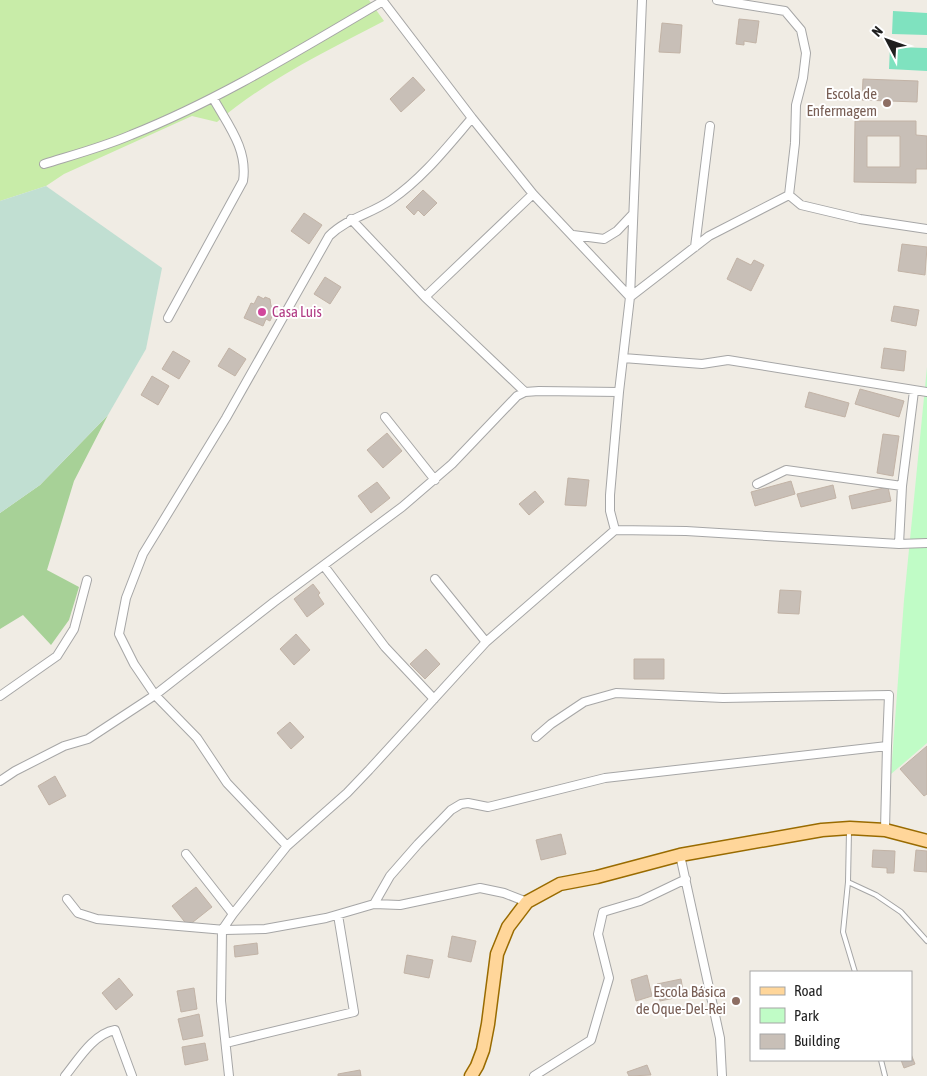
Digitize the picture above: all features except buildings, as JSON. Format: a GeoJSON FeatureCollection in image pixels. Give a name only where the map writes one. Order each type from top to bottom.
{"type":"FeatureCollection","features":[{"type":"Feature","properties":{"kind":"main road"},"geometry":{"type":"LineString","coordinates":[[471,1076],[483,1050],[497,954],[508,927],[527,902],[560,884],[597,877],[680,855],[822,830],[850,828],[885,830],[927,841]]}},
{"type":"Feature","properties":{"kind":"street"},"geometry":{"type":"LineString","coordinates":[[615,530],[610,511],[610,495],[630,297],[642,0]]}},
{"type":"Feature","properties":{"kind":"street"},"geometry":{"type":"LineString","coordinates":[[716,0],[785,11],[801,30],[806,53],[796,105],[795,144],[789,195]]}},
{"type":"Feature","properties":{"kind":"street"},"geometry":{"type":"LineString","coordinates":[[44,164],[131,135],[213,98],[283,60],[383,1],[472,118],[534,194],[630,297]]}},
{"type":"Feature","properties":{"kind":"street"},"geometry":{"type":"LineString","coordinates":[[168,318],[243,181],[245,169],[242,154],[213,98]]}},
{"type":"Feature","properties":{"kind":"street"},"geometry":{"type":"LineString","coordinates":[[287,846],[226,783],[197,738],[155,695],[134,664],[119,634],[126,598],[143,554],[226,418],[328,236],[338,227],[352,219],[372,212],[393,198],[429,167],[472,118]]}},
{"type":"Feature","properties":{"kind":"street"},"geometry":{"type":"LineString","coordinates":[[695,247],[710,126]]}},
{"type":"Feature","properties":{"kind":"street"},"geometry":{"type":"LineString","coordinates":[[425,297],[534,194]]}},
{"type":"Feature","properties":{"kind":"street"},"geometry":{"type":"LineString","coordinates":[[630,297],[709,236],[789,195]]}},
{"type":"Feature","properties":{"kind":"street"},"geometry":{"type":"LineString","coordinates":[[789,195],[801,205],[860,219],[927,229]]}},
{"type":"Feature","properties":{"kind":"street"},"geometry":{"type":"LineString","coordinates":[[573,236],[604,239],[617,231],[633,214]]}},
{"type":"Feature","properties":{"kind":"street"},"geometry":{"type":"LineString","coordinates":[[352,219],[425,297],[525,392]]}},
{"type":"Feature","properties":{"kind":"street"},"geometry":{"type":"LineString","coordinates":[[623,358],[702,364],[728,360],[927,392]]}},
{"type":"Feature","properties":{"kind":"street"},"geometry":{"type":"LineString","coordinates":[[0,781],[15,771],[64,746],[88,739],[155,695],[435,480],[517,396],[525,392],[538,390],[619,392]]}},
{"type":"Feature","properties":{"kind":"street"},"geometry":{"type":"LineString","coordinates":[[899,544],[902,486],[914,391]]}},
{"type":"Feature","properties":{"kind":"street"},"geometry":{"type":"LineString","coordinates":[[385,417],[435,480]]}},
{"type":"Feature","properties":{"kind":"street"},"geometry":{"type":"LineString","coordinates":[[757,484],[786,470],[902,486]]}},
{"type":"Feature","properties":{"kind":"street"},"geometry":{"type":"LineString","coordinates":[[229,1076],[221,1001],[222,930],[233,914],[287,846],[347,793],[486,642],[615,530],[899,544],[927,543]]}},
{"type":"Feature","properties":{"kind":"street"},"geometry":{"type":"LineString","coordinates":[[324,566],[385,647],[434,699]]}},
{"type":"Feature","properties":{"kind":"street"},"geometry":{"type":"LineString","coordinates":[[435,579],[486,642]]}},
{"type":"Feature","properties":{"kind":"street"},"geometry":{"type":"LineString","coordinates":[[0,696],[57,656],[74,629],[88,580]]}},
{"type":"Feature","properties":{"kind":"street"},"geometry":{"type":"LineString","coordinates":[[536,737],[551,724],[584,702],[616,694],[723,698],[889,695],[885,830]]}},
{"type":"Feature","properties":{"kind":"street"},"geometry":{"type":"LineString","coordinates":[[374,904],[390,876],[450,810],[461,804],[468,803],[488,807],[605,778],[887,746]]}},
{"type":"Feature","properties":{"kind":"street"},"geometry":{"type":"LineString","coordinates":[[186,854],[233,914]]}},
{"type":"Feature","properties":{"kind":"street"},"geometry":{"type":"LineString","coordinates":[[680,855],[720,1038],[722,1076]]}},
{"type":"Feature","properties":{"kind":"street"},"geometry":{"type":"LineString","coordinates":[[534,1076],[591,1040],[609,978],[598,934],[603,912],[640,902],[686,879]]}},
{"type":"Feature","properties":{"kind":"street"},"geometry":{"type":"LineString","coordinates":[[67,899],[78,913],[97,919],[222,930],[265,929],[326,918],[374,904],[400,905],[480,888],[504,893],[527,902]]}},
{"type":"Feature","properties":{"kind":"street"},"geometry":{"type":"LineString","coordinates":[[226,1042],[354,1012],[338,915]]}},
{"type":"Feature","properties":{"kind":"street"},"geometry":{"type":"LineString","coordinates":[[65,1076],[96,1040],[108,1031],[115,1030],[132,1076]]}},
{"type":"Feature","properties":{"kind":"lane"},"geometry":{"type":"LineString","coordinates":[[850,828],[848,882],[843,932],[855,971]]}},
{"type":"Feature","properties":{"kind":"lane"},"geometry":{"type":"LineString","coordinates":[[848,882],[876,895],[901,912],[927,941]]}},
{"type":"Feature","properties":{"kind":"lane"},"geometry":{"type":"LineString","coordinates":[[881,1061],[885,1076]]}},
{"type":"Feature","properties":{"kind":"green space"},"geometry":{"type":"Polygon","coordinates":[[[0,0],[369,0],[384,21],[276,79],[217,122],[192,116],[64,174],[46,186],[0,201],[0,0]]]}},
{"type":"Feature","properties":{"kind":"green space"},"geometry":{"type":"Polygon","coordinates":[[[893,11],[927,13],[927,35],[892,34],[893,11]]]}},
{"type":"Feature","properties":{"kind":"green space"},"geometry":{"type":"Polygon","coordinates":[[[890,47],[927,48],[927,71],[889,69],[890,47]]]}},
{"type":"Feature","properties":{"kind":"green space"},"geometry":{"type":"Polygon","coordinates":[[[46,186],[162,268],[146,349],[108,415],[40,485],[0,513],[0,201],[46,186]]]}},
{"type":"Feature","properties":{"kind":"green space"},"geometry":{"type":"Polygon","coordinates":[[[927,367],[927,743],[891,774],[904,600],[927,367]]]}},
{"type":"Feature","properties":{"kind":"green space"},"geometry":{"type":"Polygon","coordinates":[[[108,415],[74,481],[47,570],[79,587],[69,620],[51,645],[23,615],[0,629],[0,513],[40,485],[108,415]]]}},
{"type":"Feature","properties":{"kind":"place","name":"Escola de Enfermagem"},"geometry":{"type":"Point","coordinates":[887,103]}},
{"type":"Feature","properties":{"kind":"place","name":"Casa Luis"},"geometry":{"type":"Point","coordinates":[262,312]}},
{"type":"Feature","properties":{"kind":"place","name":"Escola Básica de Oque-Del-Rei"},"geometry":{"type":"Point","coordinates":[736,1001]}}]}
